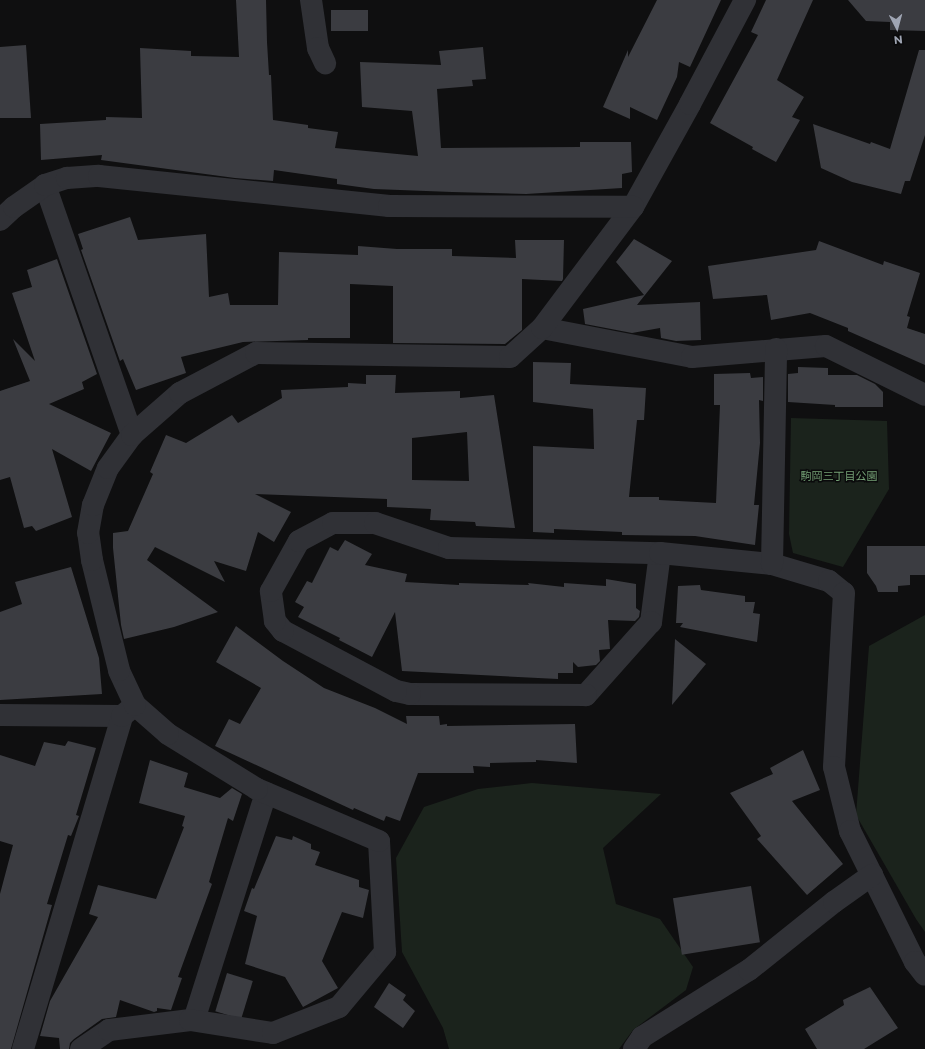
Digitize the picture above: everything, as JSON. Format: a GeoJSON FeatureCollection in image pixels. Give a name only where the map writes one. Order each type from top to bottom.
{"type":"FeatureCollection","features":[{"type":"Feature","properties":{"kind":"street"},"geometry":{"type":"LineString","coordinates":[[311,0],[318,48],[325,62]]}},
{"type":"Feature","properties":{"kind":"street"},"geometry":{"type":"LineString","coordinates":[[23,1049],[128,710],[92,560],[88,533],[93,505],[108,468],[132,434],[180,393],[256,353],[510,357],[542,328],[632,207],[690,104],[745,0]]}},
{"type":"Feature","properties":{"kind":"street"},"geometry":{"type":"LineString","coordinates":[[0,220],[14,207],[45,185],[67,178],[99,176],[389,206],[632,207]]}},
{"type":"Feature","properties":{"kind":"street"},"geometry":{"type":"LineString","coordinates":[[45,185],[132,434]]}},
{"type":"Feature","properties":{"kind":"street"},"geometry":{"type":"LineString","coordinates":[[542,328],[692,357],[826,346],[925,395]]}},
{"type":"Feature","properties":{"kind":"street"},"geometry":{"type":"LineString","coordinates":[[772,564],[776,349]]}},
{"type":"Feature","properties":{"kind":"street"},"geometry":{"type":"LineString","coordinates":[[660,553],[651,622],[586,695],[410,694],[396,691],[282,631],[275,621],[270,591],[298,542],[334,523],[375,524],[449,548],[660,553],[772,564],[829,582],[844,593],[834,767],[850,831],[915,962],[925,975]]}},
{"type":"Feature","properties":{"kind":"street"},"geometry":{"type":"LineString","coordinates":[[0,714],[128,710],[266,792],[379,841],[385,952],[339,1007],[273,1033],[194,1020],[109,1030],[80,1049]]}},
{"type":"Feature","properties":{"kind":"street"},"geometry":{"type":"LineString","coordinates":[[194,1020],[266,792]]}},
{"type":"Feature","properties":{"kind":"street"},"geometry":{"type":"LineString","coordinates":[[634,1049],[642,1037],[749,970],[834,902],[872,875]]}},
{"type":"Feature","properties":{"kind":"green space","name":"駒岡三丁目公園"},"geometry":{"type":"Polygon","coordinates":[[[791,418],[887,421],[889,489],[843,567],[793,553],[789,534],[791,418]]]}},
{"type":"Feature","properties":{"kind":"green space"},"geometry":{"type":"Polygon","coordinates":[[[925,615],[925,932],[856,815],[869,646],[925,615]]]}},
{"type":"Feature","properties":{"kind":"green space"},"geometry":{"type":"Polygon","coordinates":[[[532,783],[661,794],[603,848],[616,904],[660,919],[693,967],[686,990],[633,1030],[619,1049],[449,1049],[443,1028],[402,952],[396,858],[424,807],[478,789],[532,783]]]}},
{"type":"Feature","properties":{"kind":"building"},"geometry":{"type":"Polygon","coordinates":[[[236,0],[266,0],[267,42],[269,75],[271,75],[273,120],[308,125],[308,128],[338,132],[335,148],[418,156],[412,111],[362,107],[360,62],[441,65],[439,51],[483,47],[486,79],[472,80],[473,86],[437,89],[441,148],[580,147],[580,142],[631,142],[632,172],[622,174],[622,188],[526,194],[374,189],[337,184],[337,179],[274,170],[273,181],[235,178],[101,160],[102,155],[41,160],[40,124],[106,120],[106,117],[142,118],[140,48],[191,51],[191,56],[239,57],[236,0]]]}},
{"type":"Feature","properties":{"kind":"building"},"geometry":{"type":"Polygon","coordinates":[[[657,0],[721,0],[690,67],[679,62],[677,77],[657,120],[630,107],[630,119],[603,107],[628,50],[628,57],[657,0]]]}},
{"type":"Feature","properties":{"kind":"building"},"geometry":{"type":"Polygon","coordinates":[[[766,0],[813,0],[777,80],[804,97],[792,117],[800,120],[776,162],[752,149],[753,147],[710,123],[758,35],[751,32],[766,0]]]}},
{"type":"Feature","properties":{"kind":"building"},"geometry":{"type":"Polygon","coordinates":[[[848,0],[925,0],[925,31],[890,30],[890,22],[866,21],[848,0]]]}},
{"type":"Feature","properties":{"kind":"building"},"geometry":{"type":"Polygon","coordinates":[[[331,10],[368,10],[368,31],[331,31],[331,10]]]}},
{"type":"Feature","properties":{"kind":"building"},"geometry":{"type":"Polygon","coordinates":[[[26,45],[31,118],[0,118],[0,47],[26,45]]]}},
{"type":"Feature","properties":{"kind":"building"},"geometry":{"type":"Polygon","coordinates":[[[919,50],[925,50],[925,135],[910,181],[905,181],[901,194],[852,182],[821,168],[813,124],[870,144],[871,142],[890,149],[919,50]]]}},
{"type":"Feature","properties":{"kind":"building"},"geometry":{"type":"Polygon","coordinates":[[[130,217],[138,240],[206,234],[209,297],[228,293],[230,305],[278,305],[279,252],[358,255],[358,246],[397,249],[452,249],[452,256],[516,258],[515,240],[564,240],[563,279],[562,281],[522,279],[522,330],[505,344],[393,343],[393,286],[350,284],[350,338],[308,338],[308,340],[243,342],[181,357],[186,373],[136,390],[123,359],[120,361],[81,250],[83,249],[78,234],[130,217]]]}},
{"type":"Feature","properties":{"kind":"building"},"geometry":{"type":"Polygon","coordinates":[[[634,239],[672,261],[637,305],[700,302],[701,340],[676,341],[661,338],[660,328],[632,333],[585,324],[583,309],[644,295],[616,262],[634,239]]]}},
{"type":"Feature","properties":{"kind":"building"},"geometry":{"type":"Polygon","coordinates":[[[819,241],[883,265],[884,261],[920,273],[907,316],[910,317],[907,328],[925,334],[925,365],[848,331],[848,328],[810,313],[771,320],[767,295],[713,299],[708,266],[816,250],[819,241]]]}},
{"type":"Feature","properties":{"kind":"building"},"geometry":{"type":"Polygon","coordinates":[[[57,259],[97,374],[82,382],[84,389],[49,404],[111,433],[91,471],[52,449],[72,517],[36,531],[32,526],[24,528],[10,477],[0,480],[0,391],[30,381],[13,339],[35,361],[12,293],[32,287],[27,270],[57,259]]]}},
{"type":"Feature","properties":{"kind":"building"},"geometry":{"type":"Polygon","coordinates":[[[533,362],[571,363],[570,384],[646,388],[644,420],[637,420],[629,497],[659,497],[659,500],[716,503],[720,405],[714,405],[714,374],[750,373],[751,378],[763,377],[763,401],[759,400],[760,443],[754,505],[759,505],[755,545],[695,536],[622,535],[622,532],[554,529],[554,533],[533,532],[533,446],[594,449],[593,409],[533,402],[533,362]]]}},
{"type":"Feature","properties":{"kind":"building"},"geometry":{"type":"Polygon","coordinates":[[[798,367],[828,368],[828,375],[857,375],[875,384],[883,392],[883,407],[835,407],[835,405],[788,402],[788,374],[798,373],[798,367]]]}},
{"type":"Feature","properties":{"kind":"building"},"geometry":{"type":"Polygon","coordinates":[[[366,375],[396,375],[395,393],[460,391],[460,398],[494,395],[515,528],[476,526],[475,522],[430,520],[431,509],[387,507],[387,499],[255,494],[291,512],[274,542],[258,532],[246,571],[214,561],[225,582],[155,547],[147,560],[218,612],[174,627],[124,639],[121,625],[113,548],[113,533],[128,531],[153,474],[150,472],[166,435],[186,443],[232,415],[238,423],[282,398],[281,390],[348,387],[348,383],[366,384],[366,375]],[[467,432],[412,438],[412,480],[469,481],[467,432]]]}},
{"type":"Feature","properties":{"kind":"building"},"geometry":{"type":"Polygon","coordinates":[[[345,540],[372,554],[365,565],[407,574],[405,582],[459,585],[459,583],[529,585],[528,583],[564,587],[564,583],[606,586],[606,579],[636,584],[636,608],[640,611],[639,617],[635,621],[608,620],[610,649],[599,650],[600,661],[596,665],[578,667],[573,662],[573,673],[558,673],[558,679],[402,671],[395,612],[372,657],[339,640],[340,638],[298,617],[304,607],[295,602],[307,581],[312,583],[330,547],[338,551],[345,540]]]}},
{"type":"Feature","properties":{"kind":"building"},"geometry":{"type":"Polygon","coordinates":[[[867,546],[925,546],[925,575],[910,575],[910,585],[898,586],[898,592],[878,592],[876,586],[867,573],[867,546]]]}},
{"type":"Feature","properties":{"kind":"building"},"geometry":{"type":"Polygon","coordinates":[[[71,567],[99,658],[102,694],[0,700],[0,612],[22,604],[15,582],[71,567]]]}},
{"type":"Feature","properties":{"kind":"building"},"geometry":{"type":"Polygon","coordinates":[[[700,585],[701,590],[745,596],[745,602],[755,602],[753,613],[760,614],[757,642],[680,627],[683,623],[676,623],[678,586],[700,585]]]}},
{"type":"Feature","properties":{"kind":"building"},"geometry":{"type":"Polygon","coordinates":[[[236,626],[283,661],[324,688],[375,708],[407,724],[406,716],[439,716],[440,725],[447,724],[447,726],[575,724],[577,763],[536,760],[536,762],[490,763],[490,767],[473,766],[474,773],[418,773],[400,821],[386,816],[384,821],[354,808],[353,810],[215,746],[229,719],[240,724],[261,688],[216,662],[236,626]]]}},
{"type":"Feature","properties":{"kind":"building"},"geometry":{"type":"Polygon","coordinates":[[[675,639],[706,664],[672,705],[675,639]]]}},
{"type":"Feature","properties":{"kind":"building"},"geometry":{"type":"Polygon","coordinates":[[[68,741],[96,748],[76,815],[79,816],[71,836],[68,835],[47,904],[52,905],[11,1049],[0,1049],[0,894],[13,845],[0,841],[0,755],[35,766],[44,742],[65,746],[68,741]]]}},
{"type":"Feature","properties":{"kind":"building"},"geometry":{"type":"Polygon","coordinates":[[[803,750],[820,790],[792,801],[843,864],[807,895],[757,839],[761,836],[730,793],[773,774],[770,768],[803,750]]]}},
{"type":"Feature","properties":{"kind":"building"},"geometry":{"type":"Polygon","coordinates":[[[150,760],[188,773],[184,787],[220,798],[232,788],[242,794],[233,821],[228,818],[209,882],[212,884],[178,977],[182,978],[171,1010],[157,1008],[157,1011],[154,1012],[120,1000],[116,1017],[102,1019],[74,1039],[70,1043],[69,1049],[60,1049],[59,1038],[40,1036],[50,1001],[98,917],[89,914],[98,885],[156,899],[184,827],[182,826],[185,816],[139,803],[150,760]]]}},
{"type":"Feature","properties":{"kind":"building"},"geometry":{"type":"Polygon","coordinates":[[[276,836],[292,840],[293,836],[311,844],[311,849],[320,852],[315,865],[359,880],[359,887],[369,890],[363,918],[342,912],[322,961],[338,988],[303,1007],[285,977],[245,964],[257,916],[244,911],[252,888],[254,889],[276,836]]]}},
{"type":"Feature","properties":{"kind":"building"},"geometry":{"type":"Polygon","coordinates":[[[751,886],[760,942],[682,955],[673,898],[751,886]]]}},
{"type":"Feature","properties":{"kind":"building"},"geometry":{"type":"Polygon","coordinates":[[[227,973],[253,981],[241,1019],[215,1011],[227,973]]]}},
{"type":"Feature","properties":{"kind":"building"},"geometry":{"type":"Polygon","coordinates":[[[389,983],[406,995],[403,1000],[415,1011],[403,1028],[374,1007],[389,983]]]}},
{"type":"Feature","properties":{"kind":"building"},"geometry":{"type":"Polygon","coordinates":[[[870,987],[898,1028],[864,1049],[817,1049],[805,1029],[844,1005],[843,1000],[870,987]]]}}]}
